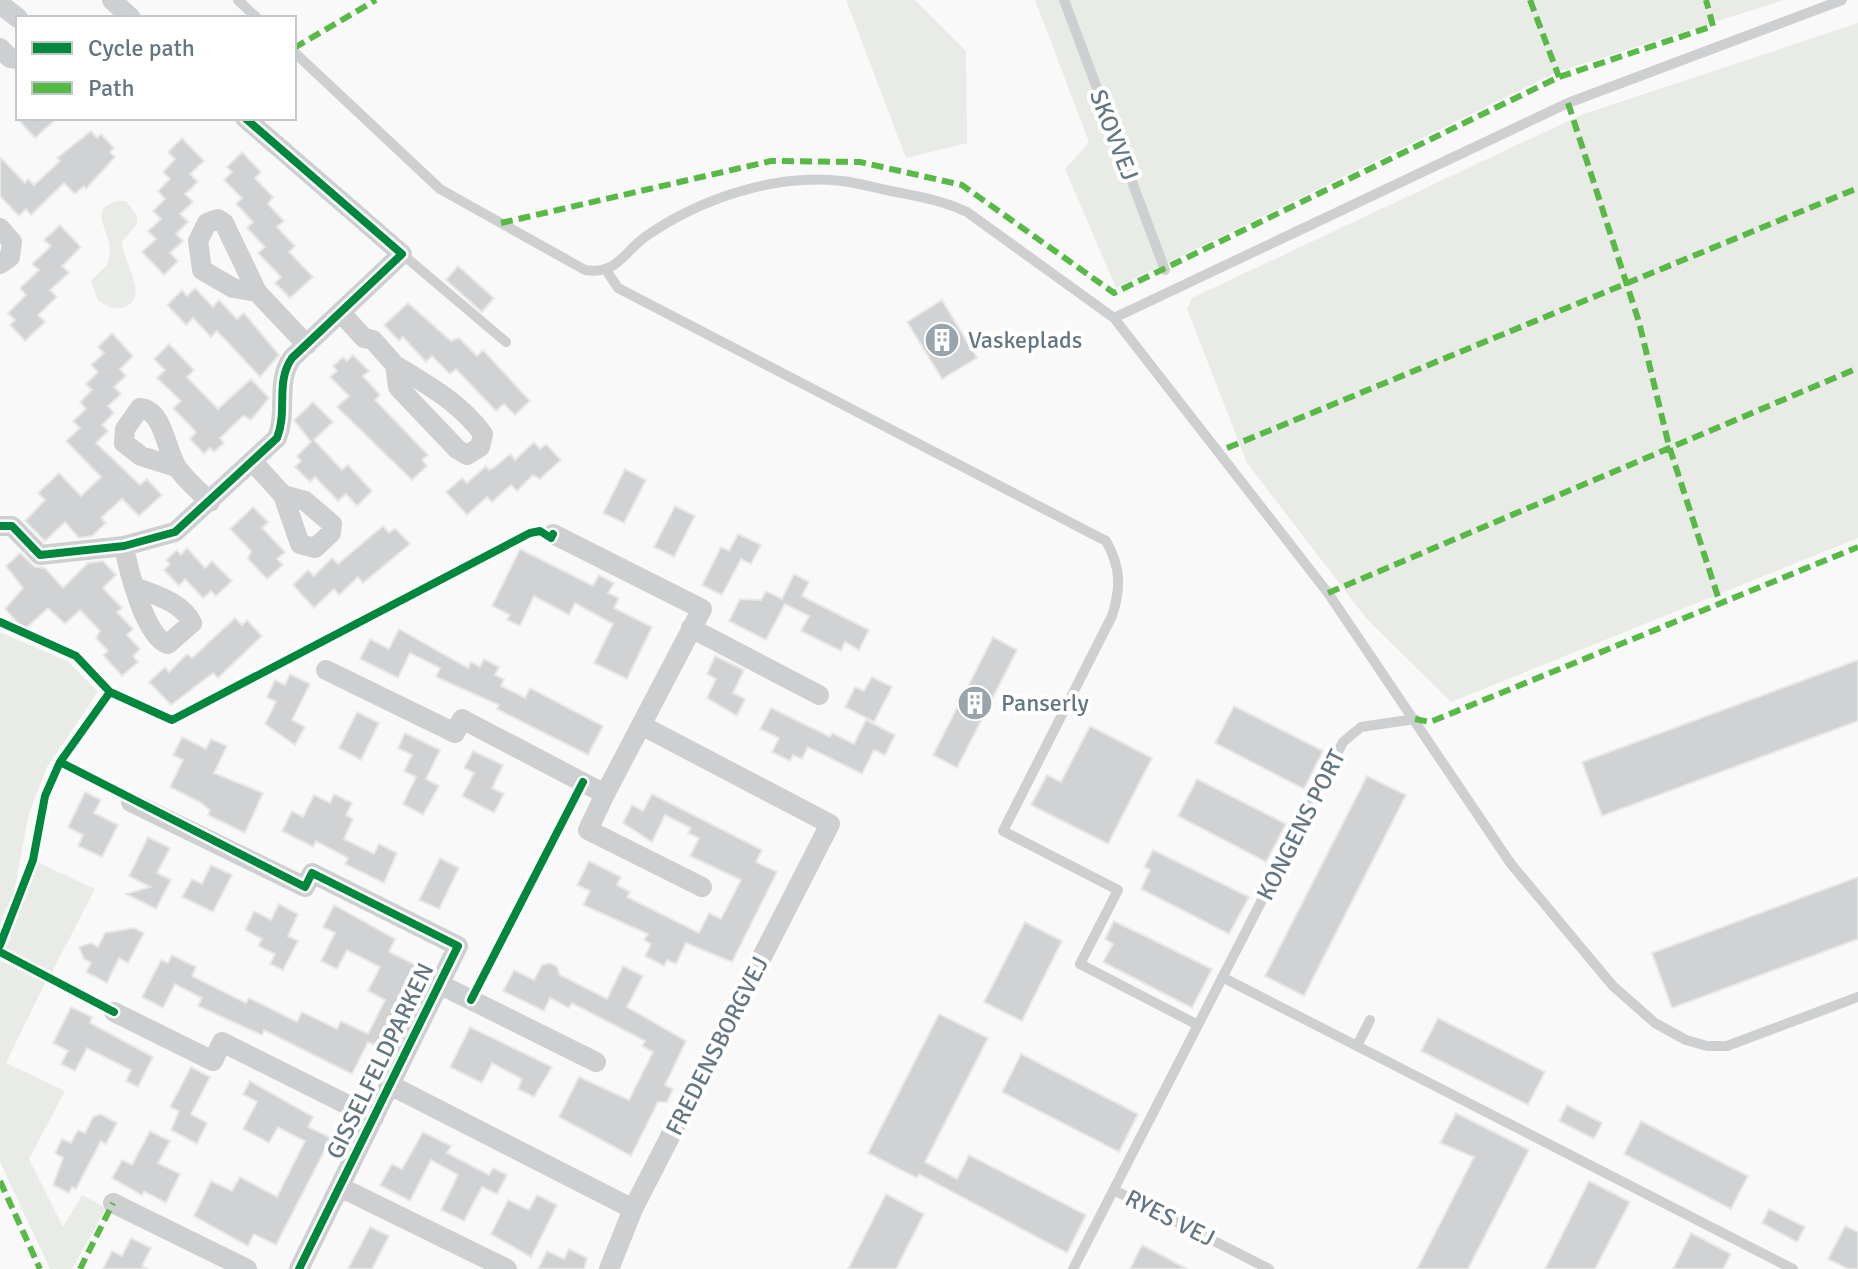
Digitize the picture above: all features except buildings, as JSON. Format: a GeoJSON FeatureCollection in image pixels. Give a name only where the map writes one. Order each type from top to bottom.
{"type":"FeatureCollection","features":[{"type":"Feature","properties":{"kind":"street"},"geometry":{"type":"LineString","coordinates":[[0,4],[16,16]]}},
{"type":"Feature","properties":{"kind":"street"},"geometry":{"type":"LineString","coordinates":[[0,48],[10,58],[16,59]]}},
{"type":"Feature","properties":{"kind":"street"},"geometry":{"type":"LineString","coordinates":[[0,526],[12,526],[40,555],[124,546],[175,532],[277,438],[285,368],[402,254],[247,120]]}},
{"type":"Feature","properties":{"kind":"street"},"geometry":{"type":"LineString","coordinates":[[0,228],[12,242],[10,257],[0,264]]}},
{"type":"Feature","properties":{"kind":"street"},"geometry":{"type":"LineString","coordinates":[[257,292],[307,345]]}},
{"type":"Feature","properties":{"kind":"street"},"geometry":{"type":"LineString","coordinates":[[341,313],[364,338],[373,340],[395,365],[421,383],[439,389],[483,434],[480,447],[467,455],[457,449],[398,387],[395,365]]}},
{"type":"Feature","properties":{"kind":"street"},"geometry":{"type":"LineString","coordinates":[[253,462],[283,495]]}},
{"type":"Feature","properties":{"kind":"street"},"geometry":{"type":"LineString","coordinates":[[176,467],[210,502]]}},
{"type":"Feature","properties":{"kind":"street"},"geometry":{"type":"LineString","coordinates":[[553,534],[702,609],[588,830],[702,887]]}},
{"type":"Feature","properties":{"kind":"street"},"geometry":{"type":"LineString","coordinates":[[124,546],[137,588]]}},
{"type":"Feature","properties":{"kind":"street"},"geometry":{"type":"LineString","coordinates":[[691,628],[819,695]]}},
{"type":"Feature","properties":{"kind":"street"},"geometry":{"type":"LineString","coordinates":[[326,670],[455,733],[462,719],[605,794]]}},
{"type":"Feature","properties":{"kind":"street","name":"FREDENSBORGVEJ"},"geometry":{"type":"LineString","coordinates":[[609,1269],[633,1209],[830,824],[641,725]]}},
{"type":"Feature","properties":{"kind":"street","name":"GISSELFELDPARKEN"},"geometry":{"type":"LineString","coordinates":[[131,802],[305,887],[312,873],[458,946],[299,1269]]}},
{"type":"Feature","properties":{"kind":"street","name":"GISSELFELDPARKEN"},"geometry":{"type":"LineString","coordinates":[[439,984],[596,1062]]}},
{"type":"Feature","properties":{"kind":"street","name":"GISSELFELDPARKEN"},"geometry":{"type":"LineString","coordinates":[[114,1012],[213,1061],[222,1042],[374,1118]]}},
{"type":"Feature","properties":{"kind":"street","name":"GISSELFELDPARKEN"},"geometry":{"type":"LineString","coordinates":[[390,1085],[633,1209]]}},
{"type":"Feature","properties":{"kind":"street","name":"GISSELFELDPARKEN"},"geometry":{"type":"LineString","coordinates":[[340,1187],[507,1269]]}},
{"type":"Feature","properties":{"kind":"street"},"geometry":{"type":"LineString","coordinates":[[113,1203],[247,1269]]}},
{"type":"Feature","properties":{"kind":"lane"},"geometry":{"type":"LineString","coordinates":[[238,0],[255,16]]}},
{"type":"Feature","properties":{"kind":"lane","name":"SKOVVEJ"},"geometry":{"type":"LineString","coordinates":[[1064,0],[1165,270]]}},
{"type":"Feature","properties":{"kind":"lane"},"geometry":{"type":"LineString","coordinates":[[1114,318],[1568,103],[1842,0]]}},
{"type":"Feature","properties":{"kind":"lane"},"geometry":{"type":"LineString","coordinates":[[296,54],[440,189],[585,270],[606,270],[617,266],[644,238],[715,199],[773,184],[840,181],[946,203],[967,212],[1114,318],[1328,593],[1511,864],[1613,986],[1655,1023],[1686,1040],[1707,1046],[1727,1046],[1858,997]]}},
{"type":"Feature","properties":{"kind":"lane"},"geometry":{"type":"LineString","coordinates":[[402,254],[506,342]]}},
{"type":"Feature","properties":{"kind":"lane"},"geometry":{"type":"LineString","coordinates":[[606,270],[618,288],[1106,541],[1120,573],[1119,595],[1112,616],[1003,831],[1118,890],[1080,964],[1198,1025]]}},
{"type":"Feature","properties":{"kind":"lane","name":"KONGENS PORT"},"geometry":{"type":"LineString","coordinates":[[1073,1269],[1343,742],[1361,727],[1415,719]]}},
{"type":"Feature","properties":{"kind":"lane"},"geometry":{"type":"LineString","coordinates":[[1222,977],[1793,1269]]}},
{"type":"Feature","properties":{"kind":"lane"},"geometry":{"type":"LineString","coordinates":[[1357,1046],[1370,1020]]}},
{"type":"Feature","properties":{"kind":"lane","name":"RYES VEJ"},"geometry":{"type":"LineString","coordinates":[[1114,1190],[1269,1269]]}},
{"type":"Feature","properties":{"kind":"shaded area"},"geometry":{"type":"Polygon","coordinates":[[[846,0],[915,0],[966,51],[967,143],[906,158],[846,0]]]}},
{"type":"Feature","properties":{"kind":"shaded area"},"geometry":{"type":"Polygon","coordinates":[[[1035,0],[1784,0],[1557,72],[1116,288],[1065,169],[1089,142],[1035,0]]]}},
{"type":"Feature","properties":{"kind":"shaded area"},"geometry":{"type":"Polygon","coordinates":[[[1858,23],[1858,538],[1451,702],[1366,618],[1247,463],[1187,309],[1192,298],[1581,115],[1858,23]]]}},
{"type":"Feature","properties":{"kind":"shaded area"},"geometry":{"type":"Polygon","coordinates":[[[117,201],[126,201],[137,216],[137,224],[122,242],[136,294],[127,306],[119,308],[98,300],[91,282],[107,265],[110,251],[102,211],[117,201]]]}},
{"type":"Feature","properties":{"kind":"shaded area"},"geometry":{"type":"Polygon","coordinates":[[[0,632],[69,662],[98,692],[47,767],[29,813],[14,892],[0,924],[0,632]]]}},
{"type":"Feature","properties":{"kind":"shaded area"},"geometry":{"type":"Polygon","coordinates":[[[37,862],[95,889],[52,972],[5,949],[37,862]]]}},
{"type":"Feature","properties":{"kind":"shaded area"},"geometry":{"type":"Polygon","coordinates":[[[0,960],[45,983],[6,1063],[65,1091],[29,1159],[63,1227],[82,1195],[106,1208],[72,1269],[50,1269],[0,1162],[0,960]]]}},
{"type":"Feature","properties":{"kind":"marked path"},"geometry":{"type":"LineString","coordinates":[[296,47],[376,0]]}},
{"type":"Feature","properties":{"kind":"marked path"},"geometry":{"type":"LineString","coordinates":[[1530,0],[1559,77]]}},
{"type":"Feature","properties":{"kind":"marked path"},"geometry":{"type":"LineString","coordinates":[[501,223],[771,161],[860,162],[962,185],[1114,293],[1559,77],[1713,26],[1706,0]]}},
{"type":"Feature","properties":{"kind":"marked path"},"geometry":{"type":"LineString","coordinates":[[1568,103],[1639,322],[1669,446],[1720,603]]}},
{"type":"Feature","properties":{"kind":"marked path"},"geometry":{"type":"LineString","coordinates":[[1227,448],[1858,188]]}},
{"type":"Feature","properties":{"kind":"marked path"},"geometry":{"type":"LineString","coordinates":[[1328,593],[1858,368]]}},
{"type":"Feature","properties":{"kind":"marked path"},"geometry":{"type":"LineString","coordinates":[[1415,719],[1430,722],[1858,547]]}},
{"type":"Feature","properties":{"kind":"marked path"},"geometry":{"type":"LineString","coordinates":[[0,1181],[40,1269]]}},
{"type":"Feature","properties":{"kind":"marked path"},"geometry":{"type":"LineString","coordinates":[[80,1269],[113,1203]]}},
{"type":"Feature","properties":{"kind":"cycle path"},"geometry":{"type":"LineString","coordinates":[[0,526],[12,526],[40,555],[124,546],[175,532],[277,438],[282,417],[284,377],[292,358],[402,254],[247,120]]}},
{"type":"Feature","properties":{"kind":"cycle path"},"geometry":{"type":"LineString","coordinates":[[0,945],[33,860],[45,796],[60,762],[110,692],[172,720],[530,533],[540,531],[551,538],[553,534]]}},
{"type":"Feature","properties":{"kind":"cycle path"},"geometry":{"type":"LineString","coordinates":[[0,622],[76,656],[110,692]]}},
{"type":"Feature","properties":{"kind":"cycle path"},"geometry":{"type":"LineString","coordinates":[[60,762],[305,887],[312,873],[458,946],[299,1269]]}},
{"type":"Feature","properties":{"kind":"cycle path"},"geometry":{"type":"LineString","coordinates":[[471,1000],[583,782]]}},
{"type":"Feature","properties":{"kind":"cycle path"},"geometry":{"type":"LineString","coordinates":[[0,952],[114,1012]]}},
{"type":"Feature","properties":{"kind":"place","name":"Vaskeplads"},"geometry":{"type":"Point","coordinates":[942,340]}},
{"type":"Feature","properties":{"kind":"place","name":"Panserly"},"geometry":{"type":"Point","coordinates":[975,703]}}]}
